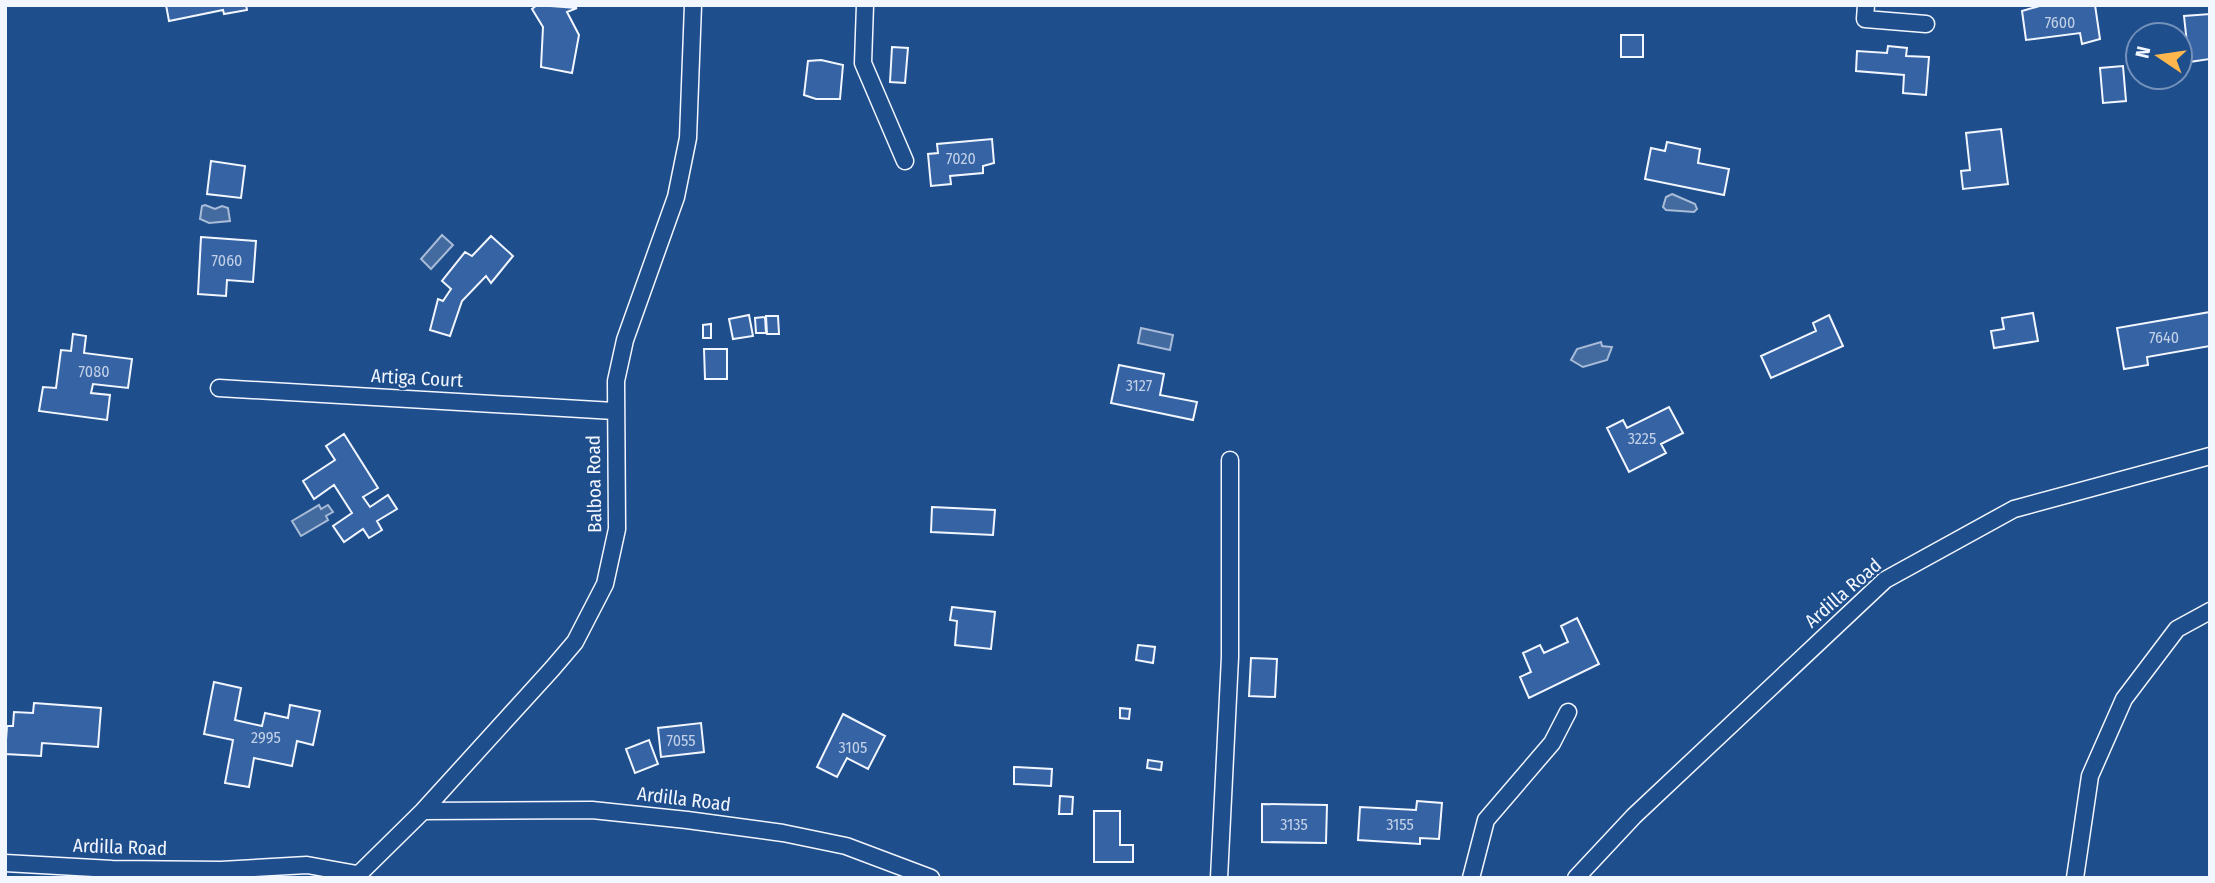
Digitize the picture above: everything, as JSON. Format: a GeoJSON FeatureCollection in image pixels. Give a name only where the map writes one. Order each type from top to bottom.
{"type":"FeatureCollection","features":[{"type":"Feature","properties":{"kind":"street","name":"Balboa Road"},"geometry":{"type":"LineString","coordinates":[[356,876],[424,811],[552,669],[595,608],[614,555],[617,529],[614,411],[616,381],[625,340],[676,197],[688,138],[693,5]]}},
{"type":"Feature","properties":{"kind":"street"},"geometry":{"type":"LineString","coordinates":[[865,5],[863,63],[905,161]]}},
{"type":"Feature","properties":{"kind":"street"},"geometry":{"type":"LineString","coordinates":[[1866,5],[1866,19],[1926,24]]}},
{"type":"Feature","properties":{"kind":"street","name":"Artiga Court"},"geometry":{"type":"LineString","coordinates":[[219,388],[614,411]]}},
{"type":"Feature","properties":{"kind":"street","name":"Ardilla Road"},"geometry":{"type":"LineString","coordinates":[[1576,878],[1634,816],[1885,580],[2014,509],[2210,456]]}},
{"type":"Feature","properties":{"kind":"street"},"geometry":{"type":"LineString","coordinates":[[1219,878],[1230,657],[1230,460]]}},
{"type":"Feature","properties":{"kind":"street"},"geometry":{"type":"LineString","coordinates":[[2075,878],[2090,776],[2124,699],[2177,629],[2210,611]]}},
{"type":"Feature","properties":{"kind":"street"},"geometry":{"type":"LineString","coordinates":[[1471,878],[1486,820],[1552,743],[1568,712]]}},
{"type":"Feature","properties":{"kind":"street","name":"Ardilla Road"},"geometry":{"type":"LineString","coordinates":[[424,811],[592,810],[687,820],[783,833],[846,846],[932,878]]}},
{"type":"Feature","properties":{"kind":"street","name":"Ardilla Road"},"geometry":{"type":"LineString","coordinates":[[5,863],[221,870],[307,865],[356,876]]}},
{"type":"Feature","properties":{"kind":"water"},"geometry":{"type":"Polygon","coordinates":[[[1672,194],[1695,204],[1697,209],[1694,212],[1666,210],[1663,207],[1666,197],[1672,194]]]}},
{"type":"Feature","properties":{"kind":"water"},"geometry":{"type":"Polygon","coordinates":[[[202,206],[215,209],[222,206],[228,208],[230,221],[209,223],[200,219],[202,206]]]}},
{"type":"Feature","properties":{"kind":"water"},"geometry":{"type":"Polygon","coordinates":[[[442,235],[453,245],[431,269],[421,259],[442,235]]]}},
{"type":"Feature","properties":{"kind":"water"},"geometry":{"type":"Polygon","coordinates":[[[1141,328],[1173,335],[1170,350],[1138,343],[1141,328]]]}},
{"type":"Feature","properties":{"kind":"water"},"geometry":{"type":"Polygon","coordinates":[[[1601,342],[1602,346],[1612,347],[1607,360],[1583,367],[1571,360],[1577,349],[1601,342]]]}},
{"type":"Feature","properties":{"kind":"water"},"geometry":{"type":"Polygon","coordinates":[[[319,505],[321,509],[328,505],[333,512],[326,516],[328,520],[301,536],[292,521],[319,505]]]}},
{"type":"Feature","properties":{"kind":"building"},"geometry":{"type":"Polygon","coordinates":[[[166,5],[246,5],[247,10],[224,14],[223,10],[169,21],[166,5]]]}},
{"type":"Feature","properties":{"kind":"building"},"geometry":{"type":"Polygon","coordinates":[[[537,5],[577,8],[567,12],[579,35],[572,73],[541,67],[543,27],[532,9],[537,5]]]}},
{"type":"Feature","properties":{"kind":"building"},"geometry":{"type":"Polygon","coordinates":[[[2043,5],[2095,5],[2100,39],[2082,44],[2080,33],[2026,40],[2022,11],[2043,5]]]}},
{"type":"Feature","properties":{"kind":"building"},"geometry":{"type":"Polygon","coordinates":[[[2210,14],[2210,59],[2194,61],[2194,21],[2185,21],[2184,16],[2210,14]]]}},
{"type":"Feature","properties":{"kind":"building"},"geometry":{"type":"Polygon","coordinates":[[[1621,35],[1643,35],[1643,57],[1621,57],[1621,35]]]}},
{"type":"Feature","properties":{"kind":"building"},"geometry":{"type":"Polygon","coordinates":[[[1888,46],[1907,48],[1906,56],[1929,57],[1926,95],[1903,93],[1904,75],[1856,71],[1857,51],[1887,53],[1888,46]]]}},
{"type":"Feature","properties":{"kind":"building"},"geometry":{"type":"Polygon","coordinates":[[[892,47],[908,48],[905,83],[890,82],[892,47]]]}},
{"type":"Feature","properties":{"kind":"building"},"geometry":{"type":"Polygon","coordinates":[[[821,60],[843,65],[840,99],[816,99],[804,95],[808,61],[821,60]]]}},
{"type":"Feature","properties":{"kind":"building"},"geometry":{"type":"Polygon","coordinates":[[[2123,66],[2126,101],[2103,103],[2100,68],[2123,66]]]}},
{"type":"Feature","properties":{"kind":"building"},"geometry":{"type":"Polygon","coordinates":[[[2001,129],[2008,184],[1963,189],[1961,171],[1970,170],[1966,133],[2001,129]]]}},
{"type":"Feature","properties":{"kind":"building"},"geometry":{"type":"Polygon","coordinates":[[[992,139],[994,163],[983,166],[983,173],[950,176],[951,184],[931,186],[928,154],[938,153],[937,144],[992,139]]]}},
{"type":"Feature","properties":{"kind":"building"},"geometry":{"type":"Polygon","coordinates":[[[1667,142],[1700,149],[1698,163],[1729,169],[1724,195],[1645,179],[1651,148],[1665,151],[1667,142]]]}},
{"type":"Feature","properties":{"kind":"building"},"geometry":{"type":"Polygon","coordinates":[[[211,161],[245,166],[241,198],[207,194],[211,161]]]}},
{"type":"Feature","properties":{"kind":"building"},"geometry":{"type":"Polygon","coordinates":[[[491,236],[513,256],[491,283],[486,276],[462,301],[450,336],[430,330],[438,299],[443,301],[451,289],[442,281],[465,252],[472,256],[491,236]]]}},
{"type":"Feature","properties":{"kind":"building"},"geometry":{"type":"Polygon","coordinates":[[[201,237],[256,241],[253,282],[227,280],[226,296],[198,294],[201,237]]]}},
{"type":"Feature","properties":{"kind":"building"},"geometry":{"type":"Polygon","coordinates":[[[2210,312],[2210,346],[2147,357],[2148,365],[2124,369],[2117,328],[2210,312]]]}},
{"type":"Feature","properties":{"kind":"building"},"geometry":{"type":"Polygon","coordinates":[[[2033,313],[2038,341],[1994,348],[1991,331],[2004,329],[2002,318],[2033,313]]]}},
{"type":"Feature","properties":{"kind":"building"},"geometry":{"type":"Polygon","coordinates":[[[749,315],[753,336],[733,339],[729,319],[749,315]]]}},
{"type":"Feature","properties":{"kind":"building"},"geometry":{"type":"Polygon","coordinates":[[[1829,315],[1843,346],[1771,378],[1761,356],[1816,331],[1813,323],[1829,315]]]}},
{"type":"Feature","properties":{"kind":"building"},"geometry":{"type":"Polygon","coordinates":[[[766,316],[778,316],[779,334],[767,334],[766,316]]]}},
{"type":"Feature","properties":{"kind":"building"},"geometry":{"type":"Polygon","coordinates":[[[765,317],[766,333],[756,333],[755,318],[765,317]]]}},
{"type":"Feature","properties":{"kind":"building"},"geometry":{"type":"Polygon","coordinates":[[[711,324],[711,338],[703,338],[703,325],[711,324]]]}},
{"type":"Feature","properties":{"kind":"building"},"geometry":{"type":"Polygon","coordinates":[[[73,334],[86,336],[84,353],[132,359],[128,388],[93,384],[91,393],[110,395],[107,420],[39,411],[43,387],[56,388],[61,350],[71,351],[73,334]]]}},
{"type":"Feature","properties":{"kind":"building"},"geometry":{"type":"Polygon","coordinates":[[[704,349],[727,349],[727,379],[705,379],[704,349]]]}},
{"type":"Feature","properties":{"kind":"building"},"geometry":{"type":"Polygon","coordinates":[[[1119,365],[1164,374],[1160,395],[1197,402],[1193,420],[1111,403],[1119,365]]]}},
{"type":"Feature","properties":{"kind":"building"},"geometry":{"type":"Polygon","coordinates":[[[1669,407],[1683,433],[1661,444],[1666,453],[1629,472],[1607,428],[1623,420],[1627,428],[1669,407]]]}},
{"type":"Feature","properties":{"kind":"building"},"geometry":{"type":"Polygon","coordinates":[[[344,434],[378,488],[363,497],[370,507],[388,495],[397,509],[377,521],[382,530],[369,538],[363,529],[344,542],[333,526],[352,513],[334,485],[314,499],[303,481],[335,460],[326,446],[344,434]]]}},
{"type":"Feature","properties":{"kind":"building"},"geometry":{"type":"Polygon","coordinates":[[[932,507],[995,510],[993,535],[931,532],[932,507]]]}},
{"type":"Feature","properties":{"kind":"building"},"geometry":{"type":"Polygon","coordinates":[[[952,607],[995,612],[991,649],[955,645],[957,621],[950,620],[952,607]]]}},
{"type":"Feature","properties":{"kind":"building"},"geometry":{"type":"Polygon","coordinates":[[[1577,618],[1599,664],[1529,698],[1520,677],[1531,672],[1523,653],[1540,645],[1544,653],[1568,642],[1561,626],[1577,618]]]}},
{"type":"Feature","properties":{"kind":"building"},"geometry":{"type":"Polygon","coordinates":[[[1138,645],[1155,647],[1153,663],[1136,660],[1138,645]]]}},
{"type":"Feature","properties":{"kind":"building"},"geometry":{"type":"Polygon","coordinates":[[[1251,658],[1277,659],[1275,697],[1249,696],[1251,658]]]}},
{"type":"Feature","properties":{"kind":"building"},"geometry":{"type":"Polygon","coordinates":[[[214,682],[241,688],[235,720],[262,726],[265,713],[288,718],[290,705],[320,711],[313,745],[297,741],[292,766],[254,758],[249,787],[225,783],[233,740],[204,734],[214,682]]]}},
{"type":"Feature","properties":{"kind":"building"},"geometry":{"type":"Polygon","coordinates":[[[34,703],[101,708],[98,747],[42,743],[41,756],[5,754],[7,726],[13,726],[14,712],[33,713],[34,703]]]}},
{"type":"Feature","properties":{"kind":"building"},"geometry":{"type":"Polygon","coordinates":[[[1120,708],[1130,709],[1129,719],[1120,718],[1120,708]]]}},
{"type":"Feature","properties":{"kind":"building"},"geometry":{"type":"Polygon","coordinates":[[[843,714],[885,736],[868,769],[847,758],[837,777],[817,767],[843,714]]]}},
{"type":"Feature","properties":{"kind":"building"},"geometry":{"type":"Polygon","coordinates":[[[701,723],[704,752],[661,757],[658,728],[701,723]]]}},
{"type":"Feature","properties":{"kind":"building"},"geometry":{"type":"Polygon","coordinates":[[[649,740],[658,764],[635,773],[626,749],[649,740]]]}},
{"type":"Feature","properties":{"kind":"building"},"geometry":{"type":"Polygon","coordinates":[[[1148,760],[1162,762],[1161,770],[1147,768],[1148,760]]]}},
{"type":"Feature","properties":{"kind":"building"},"geometry":{"type":"Polygon","coordinates":[[[1014,767],[1052,769],[1051,786],[1014,784],[1014,767]]]}},
{"type":"Feature","properties":{"kind":"building"},"geometry":{"type":"Polygon","coordinates":[[[1060,796],[1073,797],[1072,814],[1059,814],[1060,796]]]}},
{"type":"Feature","properties":{"kind":"building"},"geometry":{"type":"Polygon","coordinates":[[[1417,801],[1442,803],[1439,839],[1420,838],[1420,844],[1358,840],[1360,807],[1416,810],[1417,801]]]}},
{"type":"Feature","properties":{"kind":"building"},"geometry":{"type":"Polygon","coordinates":[[[1262,804],[1327,805],[1326,843],[1262,842],[1262,804]]]}},
{"type":"Feature","properties":{"kind":"building"},"geometry":{"type":"Polygon","coordinates":[[[1094,811],[1120,811],[1120,845],[1133,845],[1133,862],[1094,862],[1094,811]]]}}]}
